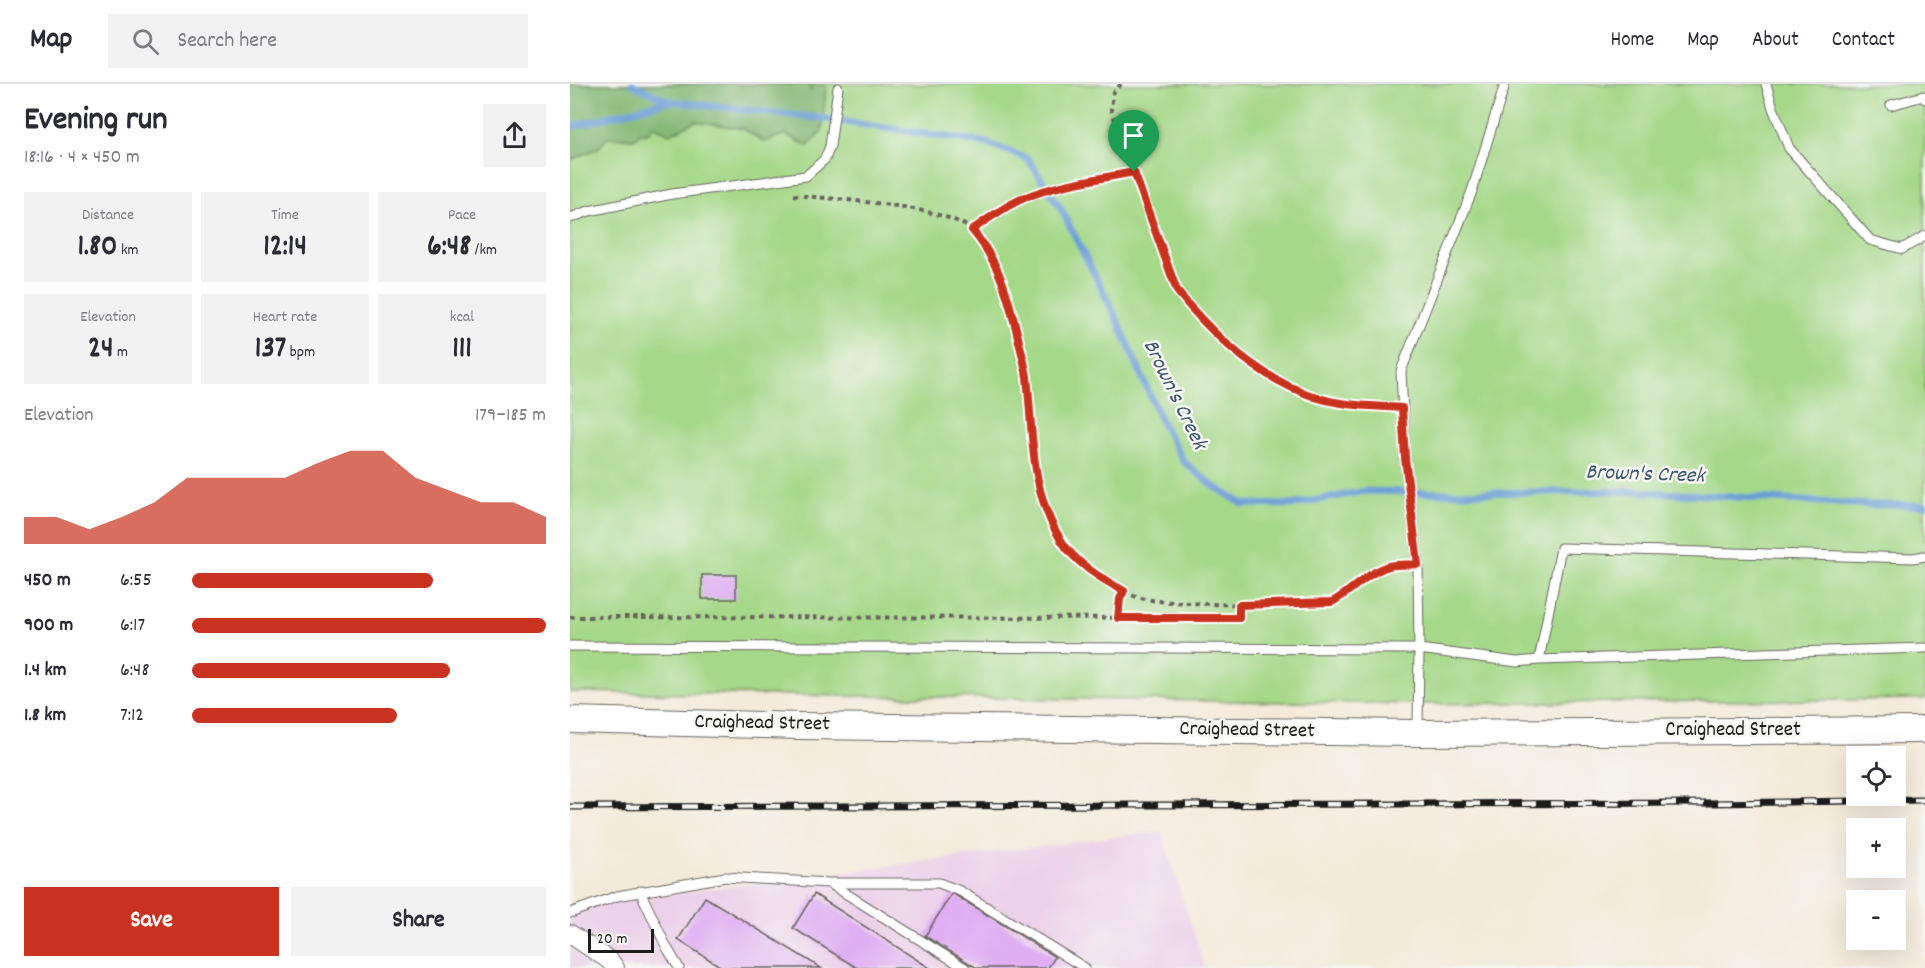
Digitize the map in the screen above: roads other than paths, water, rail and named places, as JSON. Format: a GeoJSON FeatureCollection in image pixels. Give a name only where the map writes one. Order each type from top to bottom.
{"type":"FeatureCollection","features":[{"type":"Feature","properties":{"kind":"street","name":"Craighead Street"},"geometry":{"type":"LineString","coordinates":[[570,720],[800,726],[1418,733],[1925,730]]}},
{"type":"Feature","properties":{"kind":"street"},"geometry":{"type":"LineString","coordinates":[[570,934],[609,960],[615,968]]}},
{"type":"Feature","properties":{"kind":"lane"},"geometry":{"type":"LineString","coordinates":[[1418,733],[1418,564],[1405,458],[1401,371],[1472,190],[1505,84]]}},
{"type":"Feature","properties":{"kind":"lane"},"geometry":{"type":"LineString","coordinates":[[1766,84],[1789,148],[1870,240],[1902,249],[1925,236]]}},
{"type":"Feature","properties":{"kind":"lane"},"geometry":{"type":"LineString","coordinates":[[570,218],[589,211],[672,194],[806,176],[825,159],[830,146],[838,88]]}},
{"type":"Feature","properties":{"kind":"lane"},"geometry":{"type":"LineString","coordinates":[[1891,105],[1923,96],[1925,99]]}},
{"type":"Feature","properties":{"kind":"lane"},"geometry":{"type":"LineString","coordinates":[[1539,660],[1561,548],[1902,558],[1925,556]]}},
{"type":"Feature","properties":{"kind":"lane"},"geometry":{"type":"LineString","coordinates":[[570,646],[1419,649],[1517,662],[1925,648]]}},
{"type":"Feature","properties":{"kind":"lane"},"geometry":{"type":"LineString","coordinates":[[570,913],[617,896],[725,877],[830,883],[939,883],[960,891],[1085,968]]}},
{"type":"Feature","properties":{"kind":"lane"},"geometry":{"type":"LineString","coordinates":[[830,883],[965,968]]}},
{"type":"Feature","properties":{"kind":"lane"},"geometry":{"type":"LineString","coordinates":[[640,891],[679,968]]}},
{"type":"Feature","properties":{"kind":"waterway","name":"Brown's Creek"},"geometry":{"type":"LineString","coordinates":[[632,84],[669,101],[819,118],[987,143],[1028,159],[1061,209],[1117,319],[1163,425],[1184,462],[1212,485],[1243,504],[1291,505],[1366,491],[1452,493],[1632,491],[1873,505],[1925,505]]}},
{"type":"Feature","properties":{"kind":"waterway"},"geometry":{"type":"LineString","coordinates":[[570,127],[669,101]]}},
{"type":"Feature","properties":{"kind":"railway"},"geometry":{"type":"LineString","coordinates":[[570,807],[1708,803],[1925,800]]}}]}
